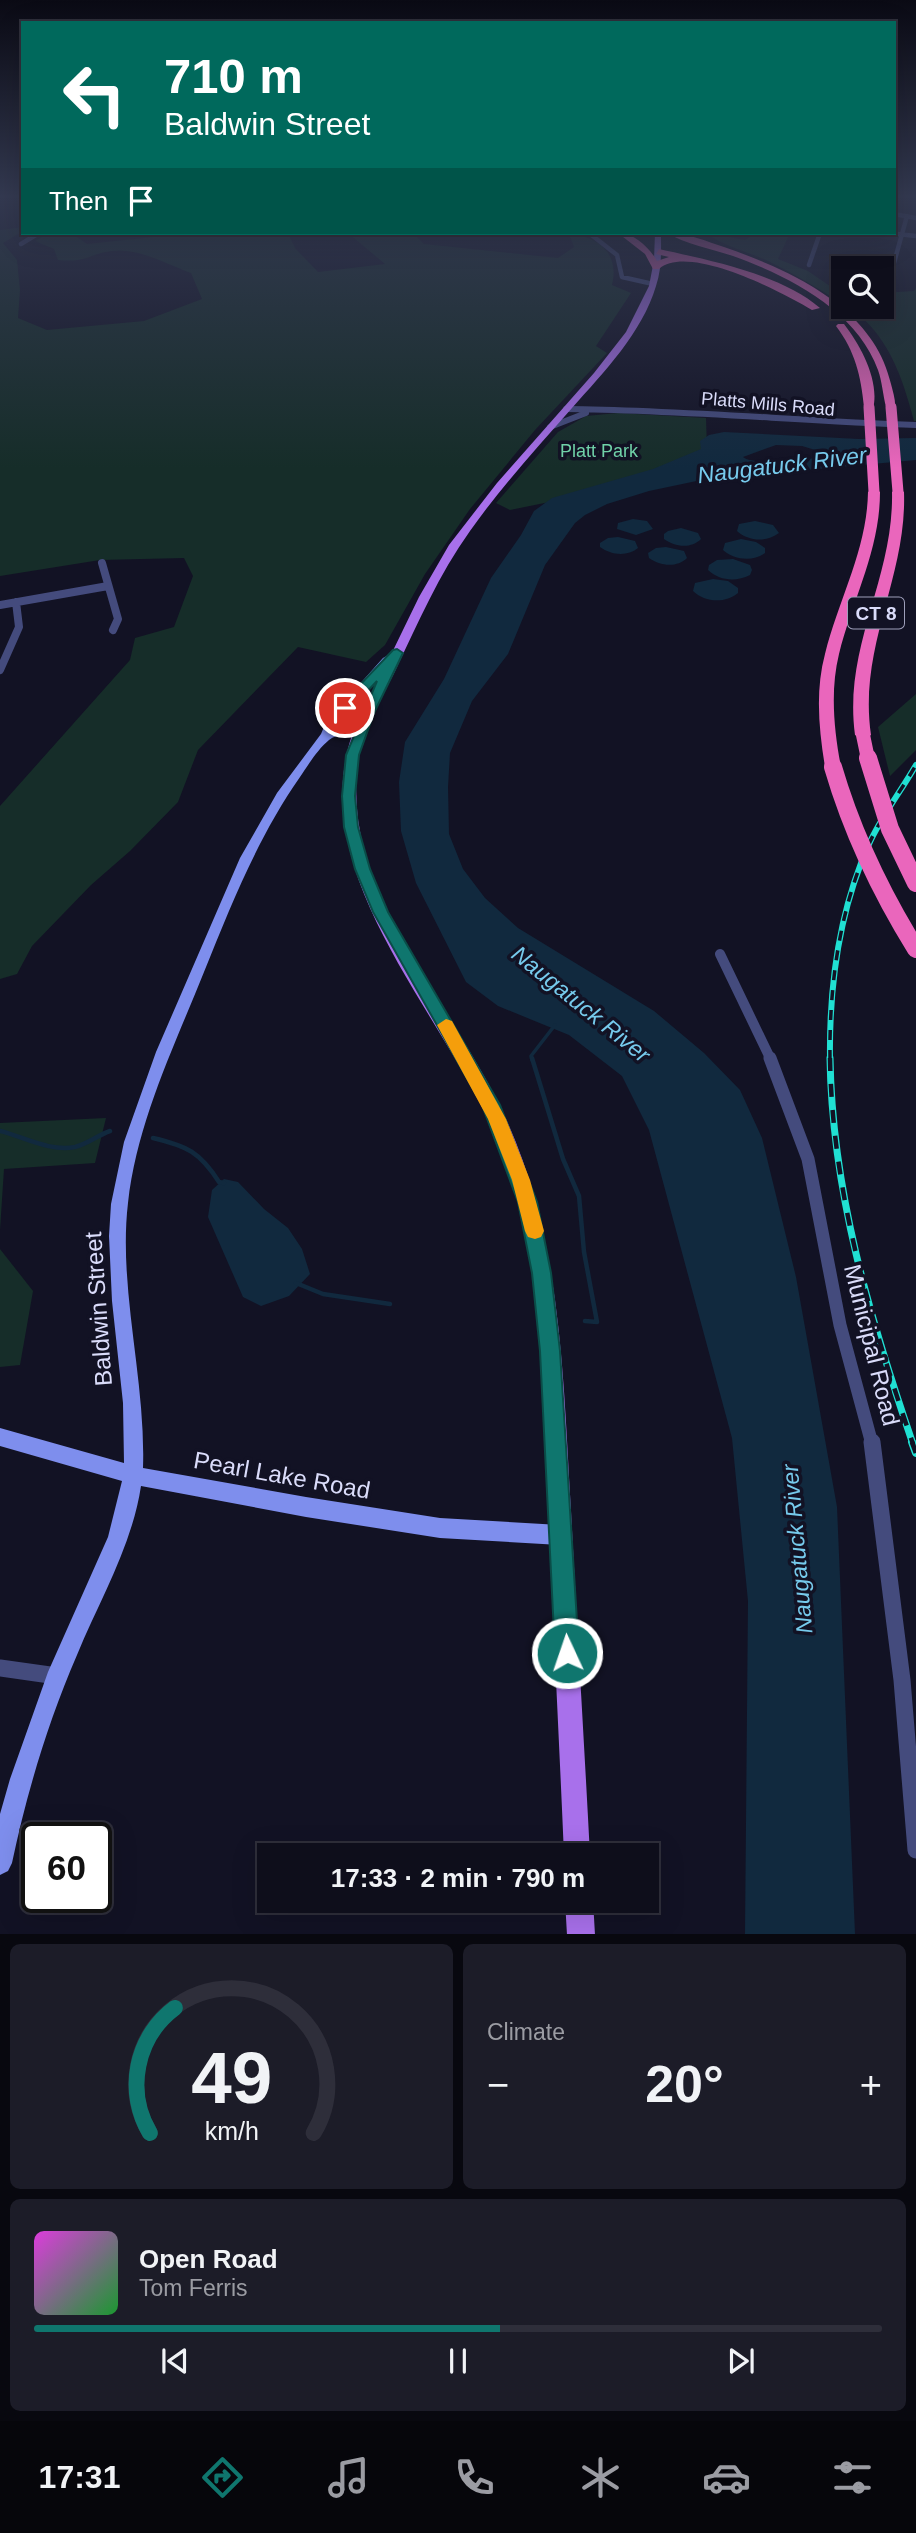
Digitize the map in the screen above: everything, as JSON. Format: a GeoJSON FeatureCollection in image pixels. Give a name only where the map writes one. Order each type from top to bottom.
{"type":"FeatureCollection","features":[{"type":"Feature","properties":{"kind":"highway"},"geometry":{"type":"LineString","coordinates":[[775,287],[821,313]]}},
{"type":"Feature","properties":{"kind":"highway","name":"CT 8"},"geometry":{"type":"LineString","coordinates":[[793,287],[833,317],[852,340],[861,356],[868,381],[874,492],[870,541],[837,638],[829,671],[827,727],[833,767],[846,813],[866,862],[916,948]]}},
{"type":"Feature","properties":{"kind":"highway","name":"CT 8"},"geometry":{"type":"LineString","coordinates":[[804,287],[829,302],[868,340],[886,373],[899,518],[896,544],[867,642],[861,675],[863,735],[870,772],[883,813],[916,883]]}},
{"type":"Feature","properties":{"kind":"highway"},"geometry":{"type":"LineString","coordinates":[[832,322],[861,356]]}},
{"type":"Feature","properties":{"kind":"main road"},"geometry":{"type":"LineString","coordinates":[[576,1843],[548,1329],[539,1254],[530,1212],[512,1156],[491,1105],[392,934],[362,869],[351,827],[348,796],[352,755],[361,729],[440,570],[465,530],[620,348],[642,313],[652,287]]}},
{"type":"Feature","properties":{"kind":"main road","name":"Baldwin Street"},"geometry":{"type":"LineString","coordinates":[[0,1863],[23,1771],[57,1676],[127,1509],[133,1475],[134,1443],[117,1250],[121,1195],[133,1135],[195,977],[245,863],[284,793],[327,734],[330,724],[397,653]]}},
{"type":"Feature","properties":{"kind":"main road"},"geometry":{"type":"LineString","coordinates":[[327,734],[361,729]]}},
{"type":"Feature","properties":{"kind":"main road","name":"Pearl Lake Road"},"geometry":{"type":"LineString","coordinates":[[0,1437],[133,1475],[306,1507],[440,1528],[561,1535]]}},
{"type":"Feature","properties":{"kind":"main road"},"geometry":{"type":"LineString","coordinates":[[580,1913],[581,1934]]}},
{"type":"Feature","properties":{"kind":"street","name":"Platts Mills Road"},"geometry":{"type":"LineString","coordinates":[[569,406],[808,422],[916,425]]}},
{"type":"Feature","properties":{"kind":"street","name":"Platts Mills Road"},"geometry":{"type":"LineString","coordinates":[[569,406],[606,410]]}},
{"type":"Feature","properties":{"kind":"street","name":"Platts Mills Road"},"geometry":{"type":"LineString","coordinates":[[550,427],[576,415],[618,408]]}},
{"type":"Feature","properties":{"kind":"street"},"geometry":{"type":"LineString","coordinates":[[102,563],[118,620],[113,630]]}},
{"type":"Feature","properties":{"kind":"street"},"geometry":{"type":"LineString","coordinates":[[0,605],[108,586]]}},
{"type":"Feature","properties":{"kind":"street"},"geometry":{"type":"LineString","coordinates":[[0,670],[19,627],[16,602]]}},
{"type":"Feature","properties":{"kind":"street","name":"Municipal Road"},"geometry":{"type":"LineString","coordinates":[[720,954],[774,1067],[808,1159],[840,1325],[875,1452],[902,1681],[916,1850]]}},
{"type":"Feature","properties":{"kind":"street"},"geometry":{"type":"LineString","coordinates":[[0,1668],[57,1676]]}},
{"type":"Feature","properties":{"kind":"green space"},"geometry":{"type":"Polygon","coordinates":[[[0,287],[20,287],[18,318],[47,330],[144,321],[202,299],[197,287],[617,287],[631,293],[596,346],[607,353],[535,430],[470,509],[425,574],[385,645],[366,662],[298,647],[198,750],[178,802],[32,946],[17,974],[0,979],[0,806],[130,660],[135,638],[174,627],[193,576],[184,558],[100,560],[0,576],[0,287]]]}},
{"type":"Feature","properties":{"kind":"green space"},"geometry":{"type":"Polygon","coordinates":[[[815,287],[831,287],[831,297],[815,287]]]}},
{"type":"Feature","properties":{"kind":"green space"},"geometry":{"type":"Polygon","coordinates":[[[916,288],[916,421],[891,357],[883,342],[863,319],[894,319],[894,292],[914,291],[916,288]]]}},
{"type":"Feature","properties":{"kind":"green space","name":"Platt Park"},"geometry":{"type":"Polygon","coordinates":[[[618,413],[706,418],[707,449],[683,463],[569,498],[510,510],[496,503],[558,432],[586,416],[618,413]]]}},
{"type":"Feature","properties":{"kind":"green space"},"geometry":{"type":"Polygon","coordinates":[[[916,694],[916,750],[890,776],[878,727],[916,694]]]}},
{"type":"Feature","properties":{"kind":"green space"},"geometry":{"type":"Polygon","coordinates":[[[106,1118],[95,1163],[4,1169],[0,1230],[0,1123],[106,1118]]]}},
{"type":"Feature","properties":{"kind":"green space"},"geometry":{"type":"Polygon","coordinates":[[[0,1249],[33,1291],[20,1365],[0,1367],[0,1249]]]}},
{"type":"Feature","properties":{"kind":"water","name":"Naugatuck River"},"geometry":{"type":"Polygon","coordinates":[[[724,432],[859,439],[916,438],[916,460],[706,479],[649,491],[607,504],[575,523],[545,565],[508,654],[472,701],[450,753],[449,834],[463,869],[485,898],[518,928],[654,1011],[704,1053],[740,1090],[762,1138],[796,1277],[837,1507],[855,1934],[745,1934],[748,1601],[732,1438],[649,1130],[622,1076],[569,1035],[498,1006],[466,982],[416,883],[401,831],[399,782],[405,742],[444,679],[491,578],[534,511],[552,498],[653,469],[701,449],[700,441],[709,435],[724,432]],[[776,445],[743,457],[772,462],[832,455],[802,446],[776,445]]]}},
{"type":"Feature","properties":{"kind":"water"},"geometry":{"type":"Polygon","coordinates":[[[633,519],[647,521],[653,529],[636,535],[617,529],[618,523],[633,519]]]}},
{"type":"Feature","properties":{"kind":"water"},"geometry":{"type":"Polygon","coordinates":[[[755,521],[773,525],[779,533],[757,540],[737,531],[739,524],[755,521]]]}},
{"type":"Feature","properties":{"kind":"water"},"geometry":{"type":"Polygon","coordinates":[[[681,528],[698,533],[701,539],[683,546],[664,539],[664,534],[668,531],[681,528]]]}},
{"type":"Feature","properties":{"kind":"water"},"geometry":{"type":"Polygon","coordinates":[[[608,538],[635,541],[638,548],[619,554],[600,547],[600,543],[608,538]]]}},
{"type":"Feature","properties":{"kind":"water"},"geometry":{"type":"Polygon","coordinates":[[[741,539],[756,542],[765,548],[765,553],[744,559],[723,550],[725,543],[741,539]]]}},
{"type":"Feature","properties":{"kind":"water"},"geometry":{"type":"Polygon","coordinates":[[[656,548],[684,551],[687,558],[668,565],[649,558],[648,553],[656,548]]]}},
{"type":"Feature","properties":{"kind":"water"},"geometry":{"type":"Polygon","coordinates":[[[733,559],[750,565],[750,575],[728,579],[708,570],[709,565],[717,560],[733,559]]]}},
{"type":"Feature","properties":{"kind":"water"},"geometry":{"type":"Polygon","coordinates":[[[713,579],[728,581],[738,588],[738,593],[727,599],[715,600],[703,598],[693,591],[695,583],[713,579]]]}},
{"type":"Feature","properties":{"kind":"water"},"geometry":{"type":"Polygon","coordinates":[[[224,1179],[238,1182],[264,1209],[288,1228],[302,1249],[310,1274],[289,1296],[261,1306],[243,1297],[208,1217],[212,1190],[224,1179]]]}},
{"type":"Feature","properties":{"kind":"waterway"},"geometry":{"type":"LineString","coordinates":[[532,1060],[531,1056],[555,1025]]}},
{"type":"Feature","properties":{"kind":"waterway"},"geometry":{"type":"LineString","coordinates":[[532,1058],[563,1159],[579,1196],[584,1252],[597,1322],[585,1321]]}},
{"type":"Feature","properties":{"kind":"waterway"},"geometry":{"type":"LineString","coordinates":[[0,1131],[47,1146],[66,1148],[80,1146],[110,1131]]}},
{"type":"Feature","properties":{"kind":"waterway"},"geometry":{"type":"LineString","coordinates":[[153,1138],[192,1152],[219,1182],[224,1183]]}},
{"type":"Feature","properties":{"kind":"waterway"},"geometry":{"type":"LineString","coordinates":[[296,1283],[323,1294],[390,1304]]}},
{"type":"Feature","properties":{"kind":"railway"},"geometry":{"type":"LineString","coordinates":[[830,1058],[834,977],[850,896],[874,834],[916,765]]}},
{"type":"Feature","properties":{"kind":"railway"},"geometry":{"type":"LineString","coordinates":[[830,1058],[838,1157],[856,1254],[882,1350],[913,1444]]}},
{"type":"Feature","properties":{"kind":"railway"},"geometry":{"type":"LineString","coordinates":[[912,1442],[916,1453]]}},
{"type":"Feature","properties":{"kind":"slow traffic"},"geometry":{"type":"LineString","coordinates":[[446,1025],[497,1119],[521,1180],[535,1231]]}},
{"type":"Feature","properties":{"kind":"route"},"geometry":{"type":"LineString","coordinates":[[345,708],[397,653],[368,713],[352,755],[348,796],[351,827],[362,869],[380,912],[491,1105],[528,1202],[537,1245],[550,1351],[567,1653]]}}]}
